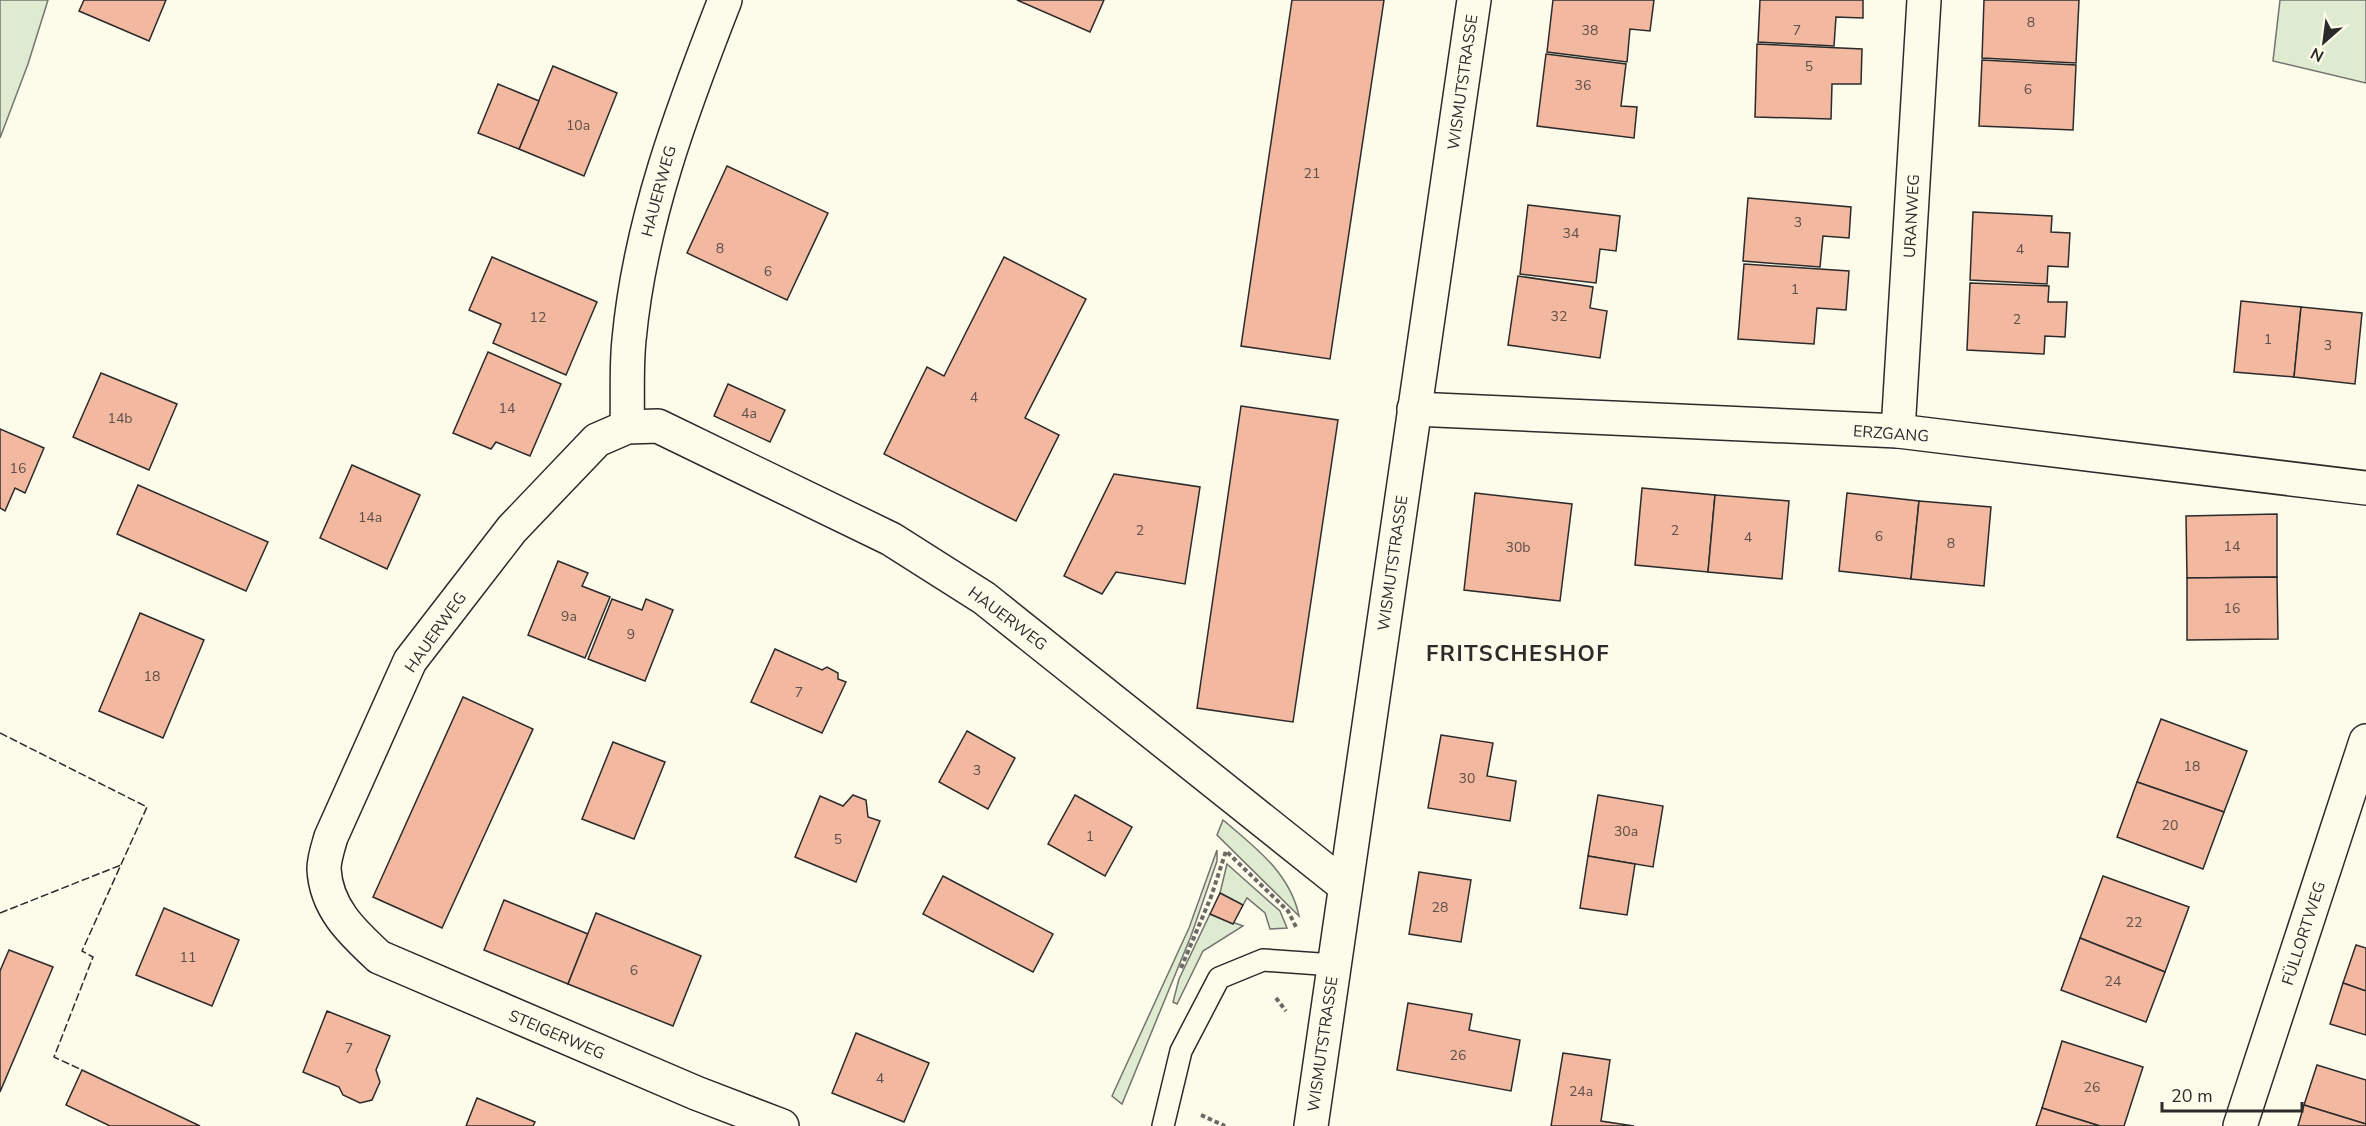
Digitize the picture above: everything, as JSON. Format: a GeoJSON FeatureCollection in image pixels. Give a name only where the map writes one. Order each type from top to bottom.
{"type":"FeatureCollection","features":[{"type":"Feature","properties":{"kind":"street","name":"HAUERWEG"},"geometry":{"type":"LineString","coordinates":[[627,426],[629,341],[643,247],[676,124],[725,0]]}},
{"type":"Feature","properties":{"kind":"street","name":"WISMUTSTRASSE"},"geometry":{"type":"LineString","coordinates":[[1311,1126],[1474,0]]}},
{"type":"Feature","properties":{"kind":"street","name":"URANWEG"},"geometry":{"type":"LineString","coordinates":[[1898,432],[1924,0]]}},
{"type":"Feature","properties":{"kind":"street","name":"ERZGANG"},"geometry":{"type":"LineString","coordinates":[[1414,409],[1898,432],[2366,488]]}},
{"type":"Feature","properties":{"kind":"street","name":"HAUERWEG"},"geometry":{"type":"LineString","coordinates":[[343,923],[330,898],[324,868],[331,837],[410,661],[512,529],[597,440],[627,426],[658,426],[669,431],[891,539],[984,598],[1345,886]]}},
{"type":"Feature","properties":{"kind":"street","name":"FÜLLORTWEG"},"geometry":{"type":"LineString","coordinates":[[2240,1126],[2366,741]]}},
{"type":"Feature","properties":{"kind":"street","name":"STEIGERWEG"},"geometry":{"type":"LineString","coordinates":[[343,923],[379,957],[696,1094],[782,1126]]}},
{"type":"Feature","properties":{"kind":"lane"},"geometry":{"type":"LineString","coordinates":[[1162,1126],[1181,1051],[1219,978],[1263,960],[1334,965]]}},
{"type":"Feature","properties":{"kind":"path"},"geometry":{"type":"LineString","coordinates":[[1274,995],[1288,1014]]}},
{"type":"Feature","properties":{"kind":"path"},"geometry":{"type":"LineString","coordinates":[[1196,1113],[1225,1126]]}},
{"type":"Feature","properties":{"kind":"green space"},"geometry":{"type":"Polygon","coordinates":[[[0,0],[48,0],[28,64],[0,138],[0,0]]]}},
{"type":"Feature","properties":{"kind":"green space"},"geometry":{"type":"Polygon","coordinates":[[[2280,0],[2366,0],[2366,83],[2273,61],[2280,0]]]}},
{"type":"Feature","properties":{"kind":"green space"},"geometry":{"type":"Polygon","coordinates":[[[1223,820],[1270,862],[1288,887],[1299,916],[1217,835],[1223,820]]]}},
{"type":"Feature","properties":{"kind":"green space"},"geometry":{"type":"Polygon","coordinates":[[[1217,850],[1217,861],[1191,936],[1122,1104],[1112,1096],[1189,928],[1217,850]]]}},
{"type":"Feature","properties":{"kind":"green space"},"geometry":{"type":"Polygon","coordinates":[[[1227,864],[1280,911],[1287,928],[1270,929],[1265,913],[1247,898],[1243,905],[1220,893],[1227,864]]]}},
{"type":"Feature","properties":{"kind":"green space"},"geometry":{"type":"Polygon","coordinates":[[[1210,914],[1243,926],[1203,951],[1177,1004],[1173,1002],[1179,979],[1210,914]]]}},
{"type":"Feature","properties":{"kind":"building"},"geometry":{"type":"Polygon","coordinates":[[[84,0],[166,0],[149,41],[79,11],[84,0]]]}},
{"type":"Feature","properties":{"kind":"building"},"geometry":{"type":"Polygon","coordinates":[[[1017,0],[1104,0],[1090,32],[1017,0]]]}},
{"type":"Feature","properties":{"kind":"building"},"geometry":{"type":"Polygon","coordinates":[[[1292,0],[1384,0],[1330,359],[1241,346],[1292,0]]]}},
{"type":"Feature","properties":{"kind":"building"},"geometry":{"type":"Polygon","coordinates":[[[1553,0],[1654,0],[1650,31],[1630,29],[1627,62],[1547,52],[1553,0]]]}},
{"type":"Feature","properties":{"kind":"building"},"geometry":{"type":"Polygon","coordinates":[[[1760,0],[1863,0],[1863,18],[1836,17],[1834,46],[1758,42],[1760,0]]]}},
{"type":"Feature","properties":{"kind":"building"},"geometry":{"type":"Polygon","coordinates":[[[1984,0],[2079,0],[2076,63],[1982,58],[1984,0]]]}},
{"type":"Feature","properties":{"kind":"building"},"geometry":{"type":"Polygon","coordinates":[[[1757,44],[1862,49],[1861,84],[1832,84],[1831,119],[1755,117],[1757,44]]]}},
{"type":"Feature","properties":{"kind":"building"},"geometry":{"type":"Polygon","coordinates":[[[1546,54],[1626,64],[1621,106],[1637,107],[1634,138],[1537,126],[1546,54]]]}},
{"type":"Feature","properties":{"kind":"building"},"geometry":{"type":"Polygon","coordinates":[[[1982,60],[2076,65],[2073,130],[1979,126],[1982,60]]]}},
{"type":"Feature","properties":{"kind":"building"},"geometry":{"type":"Polygon","coordinates":[[[553,66],[617,93],[584,176],[519,149],[553,66]]]}},
{"type":"Feature","properties":{"kind":"building"},"geometry":{"type":"Polygon","coordinates":[[[498,84],[539,101],[519,149],[478,133],[498,84]]]}},
{"type":"Feature","properties":{"kind":"building"},"geometry":{"type":"Polygon","coordinates":[[[727,166],[828,213],[787,300],[687,253],[727,166]]]}},
{"type":"Feature","properties":{"kind":"building"},"geometry":{"type":"Polygon","coordinates":[[[1748,198],[1851,207],[1849,238],[1823,236],[1820,267],[1743,261],[1748,198]]]}},
{"type":"Feature","properties":{"kind":"building"},"geometry":{"type":"Polygon","coordinates":[[[1528,205],[1620,216],[1616,251],[1600,249],[1596,283],[1520,274],[1528,205]]]}},
{"type":"Feature","properties":{"kind":"building"},"geometry":{"type":"Polygon","coordinates":[[[1973,212],[2052,216],[2051,232],[2070,233],[2068,267],[2048,266],[2047,284],[1970,280],[1973,212]]]}},
{"type":"Feature","properties":{"kind":"building"},"geometry":{"type":"Polygon","coordinates":[[[492,257],[597,302],[566,375],[493,343],[501,324],[469,310],[492,257]]]}},
{"type":"Feature","properties":{"kind":"building"},"geometry":{"type":"Polygon","coordinates":[[[1004,257],[1086,299],[1025,418],[1059,435],[1016,521],[884,454],[927,367],[944,376],[1004,257]]]}},
{"type":"Feature","properties":{"kind":"building"},"geometry":{"type":"Polygon","coordinates":[[[1744,264],[1849,271],[1846,310],[1817,308],[1814,344],[1738,339],[1744,264]]]}},
{"type":"Feature","properties":{"kind":"building"},"geometry":{"type":"Polygon","coordinates":[[[1518,276],[1593,287],[1590,308],[1607,311],[1600,358],[1508,345],[1518,276]]]}},
{"type":"Feature","properties":{"kind":"building"},"geometry":{"type":"Polygon","coordinates":[[[1970,283],[2049,286],[2048,302],[2067,302],[2065,337],[2045,336],[2044,354],[1967,350],[1970,283]]]}},
{"type":"Feature","properties":{"kind":"building"},"geometry":{"type":"Polygon","coordinates":[[[2241,301],[2301,307],[2294,377],[2234,372],[2241,301]]]}},
{"type":"Feature","properties":{"kind":"building"},"geometry":{"type":"Polygon","coordinates":[[[2301,307],[2362,313],[2355,384],[2294,377],[2301,307]]]}},
{"type":"Feature","properties":{"kind":"building"},"geometry":{"type":"Polygon","coordinates":[[[488,352],[561,384],[530,456],[496,442],[491,449],[453,433],[488,352]]]}},
{"type":"Feature","properties":{"kind":"building"},"geometry":{"type":"Polygon","coordinates":[[[101,373],[177,404],[149,470],[73,437],[101,373]]]}},
{"type":"Feature","properties":{"kind":"building"},"geometry":{"type":"Polygon","coordinates":[[[728,384],[785,410],[770,442],[714,416],[728,384]]]}},
{"type":"Feature","properties":{"kind":"building"},"geometry":{"type":"Polygon","coordinates":[[[1241,406],[1338,420],[1293,722],[1197,708],[1241,406]]]}},
{"type":"Feature","properties":{"kind":"building"},"geometry":{"type":"Polygon","coordinates":[[[0,429],[44,448],[25,493],[15,488],[5,511],[0,508],[0,429]]]}},
{"type":"Feature","properties":{"kind":"building"},"geometry":{"type":"Polygon","coordinates":[[[352,465],[420,495],[387,569],[320,538],[352,465]]]}},
{"type":"Feature","properties":{"kind":"building"},"geometry":{"type":"Polygon","coordinates":[[[1114,474],[1200,487],[1185,584],[1116,572],[1102,594],[1064,576],[1114,474]]]}},
{"type":"Feature","properties":{"kind":"building"},"geometry":{"type":"Polygon","coordinates":[[[138,485],[268,542],[246,591],[117,534],[138,485]]]}},
{"type":"Feature","properties":{"kind":"building"},"geometry":{"type":"Polygon","coordinates":[[[1642,488],[1715,495],[1708,572],[1635,565],[1642,488]]]}},
{"type":"Feature","properties":{"kind":"building"},"geometry":{"type":"Polygon","coordinates":[[[1475,493],[1572,504],[1560,601],[1464,590],[1475,493]]]}},
{"type":"Feature","properties":{"kind":"building"},"geometry":{"type":"Polygon","coordinates":[[[1847,493],[1919,501],[1911,579],[1839,571],[1847,493]]]}},
{"type":"Feature","properties":{"kind":"building"},"geometry":{"type":"Polygon","coordinates":[[[1715,495],[1789,501],[1782,579],[1708,572],[1715,495]]]}},
{"type":"Feature","properties":{"kind":"building"},"geometry":{"type":"Polygon","coordinates":[[[1919,501],[1991,507],[1984,586],[1911,579],[1919,501]]]}},
{"type":"Feature","properties":{"kind":"building"},"geometry":{"type":"Polygon","coordinates":[[[2277,514],[2277,577],[2187,578],[2186,516],[2277,514]]]}},
{"type":"Feature","properties":{"kind":"building"},"geometry":{"type":"Polygon","coordinates":[[[558,561],[588,573],[582,586],[610,597],[585,658],[528,635],[558,561]]]}},
{"type":"Feature","properties":{"kind":"building"},"geometry":{"type":"Polygon","coordinates":[[[2277,577],[2278,639],[2187,640],[2187,578],[2277,577]]]}},
{"type":"Feature","properties":{"kind":"building"},"geometry":{"type":"Polygon","coordinates":[[[612,599],[642,610],[646,599],[673,610],[645,681],[588,659],[612,599]]]}},
{"type":"Feature","properties":{"kind":"building"},"geometry":{"type":"Polygon","coordinates":[[[140,613],[204,640],[163,738],[99,711],[140,613]]]}},
{"type":"Feature","properties":{"kind":"building"},"geometry":{"type":"Polygon","coordinates":[[[775,649],[822,670],[827,667],[838,673],[838,679],[846,682],[822,733],[751,702],[775,649]]]}},
{"type":"Feature","properties":{"kind":"building"},"geometry":{"type":"Polygon","coordinates":[[[463,697],[533,729],[442,928],[373,897],[463,697]]]}},
{"type":"Feature","properties":{"kind":"building"},"geometry":{"type":"Polygon","coordinates":[[[2161,719],[2247,751],[2224,812],[2137,782],[2161,719]]]}},
{"type":"Feature","properties":{"kind":"building"},"geometry":{"type":"Polygon","coordinates":[[[967,731],[1015,758],[988,809],[939,782],[967,731]]]}},
{"type":"Feature","properties":{"kind":"building"},"geometry":{"type":"Polygon","coordinates":[[[1441,735],[1493,743],[1487,776],[1516,781],[1510,821],[1428,808],[1441,735]]]}},
{"type":"Feature","properties":{"kind":"building"},"geometry":{"type":"Polygon","coordinates":[[[613,742],[665,762],[634,839],[582,819],[613,742]]]}},
{"type":"Feature","properties":{"kind":"building"},"geometry":{"type":"Polygon","coordinates":[[[2137,782],[2224,812],[2203,869],[2117,837],[2137,782]]]}},
{"type":"Feature","properties":{"kind":"building"},"geometry":{"type":"Polygon","coordinates":[[[853,795],[866,800],[868,817],[880,821],[856,882],[795,857],[820,796],[843,806],[853,795]]]}},
{"type":"Feature","properties":{"kind":"building"},"geometry":{"type":"Polygon","coordinates":[[[1075,795],[1132,827],[1105,876],[1048,844],[1075,795]]]}},
{"type":"Feature","properties":{"kind":"building"},"geometry":{"type":"Polygon","coordinates":[[[1598,795],[1663,806],[1653,867],[1588,856],[1598,795]]]}},
{"type":"Feature","properties":{"kind":"building"},"geometry":{"type":"Polygon","coordinates":[[[1588,856],[1635,864],[1627,915],[1580,908],[1588,856]]]}},
{"type":"Feature","properties":{"kind":"building"},"geometry":{"type":"Polygon","coordinates":[[[1419,872],[1471,880],[1461,942],[1409,934],[1419,872]]]}},
{"type":"Feature","properties":{"kind":"building"},"geometry":{"type":"Polygon","coordinates":[[[943,876],[1053,934],[1033,972],[923,914],[943,876]]]}},
{"type":"Feature","properties":{"kind":"building"},"geometry":{"type":"Polygon","coordinates":[[[2103,876],[2189,907],[2165,972],[2080,938],[2103,876]]]}},
{"type":"Feature","properties":{"kind":"building"},"geometry":{"type":"Polygon","coordinates":[[[1220,893],[1243,905],[1233,924],[1210,914],[1220,893]]]}},
{"type":"Feature","properties":{"kind":"building"},"geometry":{"type":"Polygon","coordinates":[[[504,900],[588,934],[568,984],[484,950],[504,900]]]}},
{"type":"Feature","properties":{"kind":"building"},"geometry":{"type":"Polygon","coordinates":[[[164,908],[239,940],[212,1006],[136,975],[164,908]]]}},
{"type":"Feature","properties":{"kind":"building"},"geometry":{"type":"Polygon","coordinates":[[[596,913],[701,956],[673,1026],[568,984],[596,913]]]}},
{"type":"Feature","properties":{"kind":"building"},"geometry":{"type":"Polygon","coordinates":[[[2080,938],[2165,972],[2146,1022],[2061,990],[2080,938]]]}},
{"type":"Feature","properties":{"kind":"building"},"geometry":{"type":"Polygon","coordinates":[[[2356,945],[2366,948],[2366,991],[2343,983],[2356,945]]]}},
{"type":"Feature","properties":{"kind":"building"},"geometry":{"type":"Polygon","coordinates":[[[9,950],[53,967],[0,1092],[0,971],[9,950]]]}},
{"type":"Feature","properties":{"kind":"building"},"geometry":{"type":"Polygon","coordinates":[[[2343,983],[2366,991],[2366,1035],[2330,1024],[2343,983]]]}},
{"type":"Feature","properties":{"kind":"building"},"geometry":{"type":"Polygon","coordinates":[[[1408,1003],[1472,1014],[1469,1030],[1520,1040],[1511,1091],[1397,1070],[1408,1003]]]}},
{"type":"Feature","properties":{"kind":"building"},"geometry":{"type":"Polygon","coordinates":[[[327,1011],[390,1036],[376,1070],[380,1082],[372,1100],[360,1103],[343,1095],[339,1087],[303,1072],[327,1011]]]}},
{"type":"Feature","properties":{"kind":"building"},"geometry":{"type":"Polygon","coordinates":[[[856,1033],[929,1063],[904,1122],[832,1093],[856,1033]]]}},
{"type":"Feature","properties":{"kind":"building"},"geometry":{"type":"Polygon","coordinates":[[[2062,1041],[2143,1067],[2124,1126],[2100,1126],[2042,1108],[2062,1041]]]}},
{"type":"Feature","properties":{"kind":"building"},"geometry":{"type":"Polygon","coordinates":[[[1563,1053],[1610,1060],[1601,1121],[1634,1126],[1551,1126],[1563,1053]]]}},
{"type":"Feature","properties":{"kind":"building"},"geometry":{"type":"Polygon","coordinates":[[[2317,1065],[2366,1080],[2366,1124],[2304,1105],[2317,1065]]]}},
{"type":"Feature","properties":{"kind":"building"},"geometry":{"type":"Polygon","coordinates":[[[82,1070],[200,1126],[110,1126],[66,1105],[82,1070]]]}},
{"type":"Feature","properties":{"kind":"building"},"geometry":{"type":"Polygon","coordinates":[[[477,1098],[535,1122],[533,1126],[466,1126],[477,1098]]]}},
{"type":"Feature","properties":{"kind":"building"},"geometry":{"type":"Polygon","coordinates":[[[2304,1105],[2366,1124],[2366,1126],[2298,1126],[2304,1105]]]}},
{"type":"Feature","properties":{"kind":"building"},"geometry":{"type":"Polygon","coordinates":[[[2042,1108],[2100,1126],[2036,1126],[2042,1108]]]}},
{"type":"Feature","properties":{"kind":"fence"},"geometry":{"type":"LineString","coordinates":[[0,733],[147,807],[82,951],[93,957],[54,1057],[82,1070]]}},
{"type":"Feature","properties":{"kind":"fence"},"geometry":{"type":"LineString","coordinates":[[0,913],[121,865]]}},
{"type":"Feature","properties":{"kind":"district","name":"FRITSCHESHOF"},"geometry":{"type":"Point","coordinates":[1518,653]}}]}
